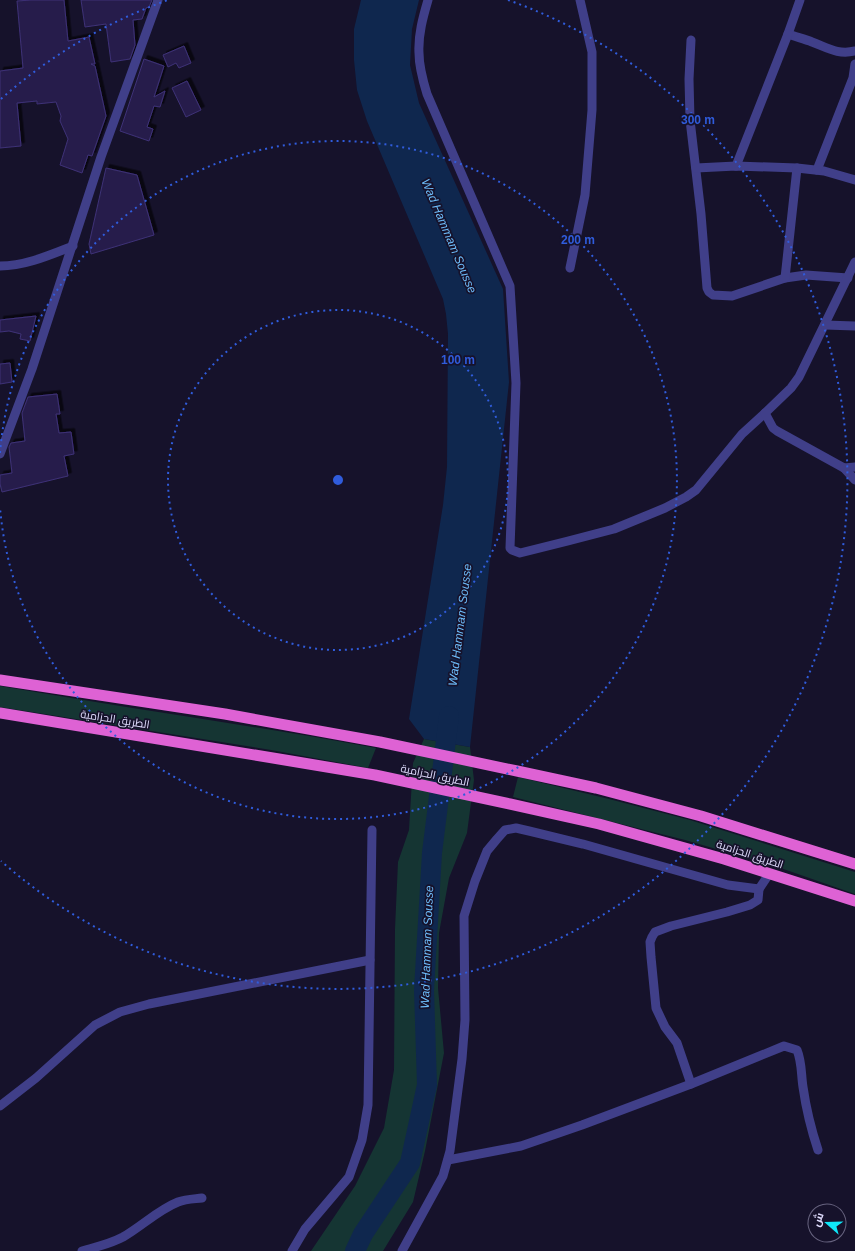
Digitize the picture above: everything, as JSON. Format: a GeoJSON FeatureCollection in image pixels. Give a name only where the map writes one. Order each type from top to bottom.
{"type":"FeatureCollection","features":[{"type":"Feature","properties":{"kind":"highway","name":"الطريق الحزامية"},"geometry":{"type":"LineString","coordinates":[[0,680],[225,714],[380,742],[596,788],[701,816],[855,864]]}},
{"type":"Feature","properties":{"kind":"highway","name":"الطريق الحزامية"},"geometry":{"type":"LineString","coordinates":[[0,714],[275,758],[375,776],[510,804],[599,824],[724,859],[855,901]]}},
{"type":"Feature","properties":{"kind":"street"},"geometry":{"type":"LineString","coordinates":[[0,454],[32,368],[101,158],[158,0]]}},
{"type":"Feature","properties":{"kind":"street"},"geometry":{"type":"LineString","coordinates":[[428,0],[421,28],[419,55],[427,94],[510,286],[516,383],[510,548],[512,550],[520,553],[614,529],[675,503],[696,490],[742,434],[765,414],[791,388],[799,377],[855,262]]}},
{"type":"Feature","properties":{"kind":"street"},"geometry":{"type":"LineString","coordinates":[[570,268],[585,194],[592,110],[592,52],[580,0]]}},
{"type":"Feature","properties":{"kind":"street"},"geometry":{"type":"LineString","coordinates":[[736,166],[800,0]]}},
{"type":"Feature","properties":{"kind":"street"},"geometry":{"type":"LineString","coordinates":[[788,34],[829,50],[839,52],[855,50]]}},
{"type":"Feature","properties":{"kind":"street"},"geometry":{"type":"LineString","coordinates":[[691,40],[689,79],[690,120],[707,288],[709,292],[713,295],[732,296],[785,278],[806,275],[848,278]]}},
{"type":"Feature","properties":{"kind":"street"},"geometry":{"type":"LineString","coordinates":[[817,170],[854,79],[855,64]]}},
{"type":"Feature","properties":{"kind":"street"},"geometry":{"type":"LineString","coordinates":[[696,168],[736,166],[797,168],[824,171],[855,180]]}},
{"type":"Feature","properties":{"kind":"street"},"geometry":{"type":"LineString","coordinates":[[785,278],[797,168]]}},
{"type":"Feature","properties":{"kind":"street"},"geometry":{"type":"LineString","coordinates":[[0,266],[11,266],[47,256],[73,246]]}},
{"type":"Feature","properties":{"kind":"street"},"geometry":{"type":"LineString","coordinates":[[825,325],[855,326]]}},
{"type":"Feature","properties":{"kind":"street"},"geometry":{"type":"LineString","coordinates":[[765,414],[773,428],[777,431],[844,468],[855,480]]}},
{"type":"Feature","properties":{"kind":"street"},"geometry":{"type":"LineString","coordinates":[[844,468],[855,467]]}},
{"type":"Feature","properties":{"kind":"street"},"geometry":{"type":"LineString","coordinates":[[402,1251],[443,1176],[448,1160],[461,1067],[464,1020],[464,916],[475,881],[487,852],[505,830],[516,828],[529,831],[583,844],[728,885],[759,889]]}},
{"type":"Feature","properties":{"kind":"street"},"geometry":{"type":"LineString","coordinates":[[292,1251],[305,1229],[349,1177],[362,1140],[368,1105],[372,830]]}},
{"type":"Feature","properties":{"kind":"street"},"geometry":{"type":"LineString","coordinates":[[691,1084],[677,1043],[665,1026],[656,1008],[650,942],[655,932],[671,926],[750,905],[758,900],[759,889],[769,874]]}},
{"type":"Feature","properties":{"kind":"street"},"geometry":{"type":"LineString","coordinates":[[0,1106],[36,1078],[95,1025],[120,1012],[149,1004],[370,960]]}},
{"type":"Feature","properties":{"kind":"street"},"geometry":{"type":"LineString","coordinates":[[448,1160],[521,1146],[691,1084],[784,1046],[797,1050],[800,1057],[802,1086],[810,1126],[818,1150]]}},
{"type":"Feature","properties":{"kind":"street"},"geometry":{"type":"LineString","coordinates":[[82,1251],[108,1244],[123,1237],[167,1207],[178,1202],[202,1198]]}},
{"type":"Feature","properties":{"kind":"green space"},"geometry":{"type":"Polygon","coordinates":[[[0,686],[376,748],[368,768],[271,750],[0,707],[0,686]]]}},
{"type":"Feature","properties":{"kind":"green space"},"geometry":{"type":"Polygon","coordinates":[[[424,739],[470,747],[474,780],[467,833],[449,878],[439,933],[438,988],[444,1053],[425,1151],[413,1202],[383,1251],[311,1251],[355,1186],[384,1128],[394,1070],[395,929],[398,862],[409,830],[413,763],[424,739]]]}},
{"type":"Feature","properties":{"kind":"green space"},"geometry":{"type":"Polygon","coordinates":[[[518,777],[690,820],[855,872],[855,894],[772,865],[685,840],[513,797],[518,777]]]}},
{"type":"Feature","properties":{"kind":"water"},"geometry":{"type":"Polygon","coordinates":[[[361,0],[419,0],[412,29],[410,65],[419,103],[503,289],[509,382],[470,747],[424,739],[409,719],[443,505],[447,467],[448,334],[443,299],[367,121],[357,90],[354,60],[354,29],[361,0]]]}},
{"type":"Feature","properties":{"kind":"building"},"geometry":{"type":"Polygon","coordinates":[[[64,0],[68,41],[89,37],[95,64],[91,64],[95,66],[106,116],[92,156],[88,155],[82,173],[60,165],[68,139],[60,121],[61,116],[56,102],[37,104],[37,101],[17,103],[21,146],[0,148],[0,71],[23,68],[17,1],[64,0]]]}},
{"type":"Feature","properties":{"kind":"building"},"geometry":{"type":"Polygon","coordinates":[[[81,0],[152,0],[149,7],[146,8],[142,19],[133,20],[135,45],[130,59],[111,62],[106,24],[85,27],[81,0]]]}},
{"type":"Feature","properties":{"kind":"building"},"geometry":{"type":"Polygon","coordinates":[[[184,46],[191,63],[179,68],[176,63],[168,67],[163,55],[184,46]]]}},
{"type":"Feature","properties":{"kind":"building"},"geometry":{"type":"Polygon","coordinates":[[[144,59],[164,66],[154,97],[165,91],[160,107],[154,106],[147,127],[153,129],[149,141],[120,131],[144,59]]]}},
{"type":"Feature","properties":{"kind":"building"},"geometry":{"type":"Polygon","coordinates":[[[187,81],[201,110],[186,117],[172,88],[187,81]]]}},
{"type":"Feature","properties":{"kind":"building"},"geometry":{"type":"Polygon","coordinates":[[[106,168],[137,175],[154,235],[91,254],[89,244],[106,168]]]}},
{"type":"Feature","properties":{"kind":"building"},"geometry":{"type":"Polygon","coordinates":[[[36,316],[30,341],[20,339],[21,334],[9,331],[0,332],[0,320],[36,316]]]}},
{"type":"Feature","properties":{"kind":"building"},"geometry":{"type":"Polygon","coordinates":[[[10,363],[12,382],[0,384],[0,364],[10,363]]]}},
{"type":"Feature","properties":{"kind":"building"},"geometry":{"type":"Polygon","coordinates":[[[57,394],[60,414],[56,414],[59,433],[71,432],[74,454],[64,456],[68,476],[2,492],[0,475],[12,473],[9,447],[11,443],[25,441],[22,413],[28,397],[57,394]]]}},
{"type":"Feature","properties":{"kind":"waterway","name":"Wad Hammam Sousse"},"geometry":{"type":"LineString","coordinates":[[355,1251],[363,1234],[410,1163],[427,1085],[424,990],[432,853],[449,716]]}}]}
